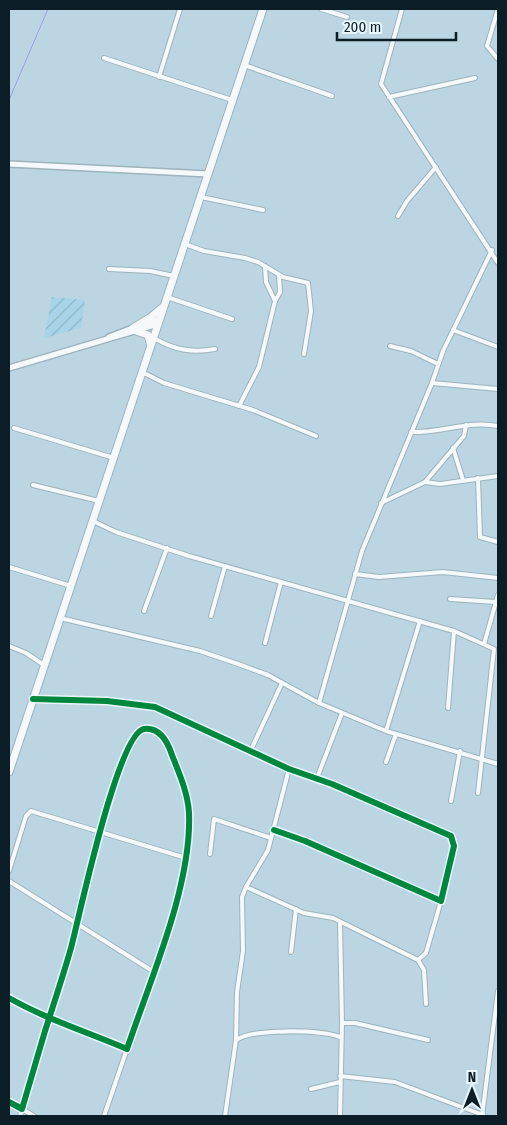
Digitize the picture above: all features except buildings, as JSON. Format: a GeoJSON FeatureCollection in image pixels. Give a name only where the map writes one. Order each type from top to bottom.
{"type":"FeatureCollection","features":[{"type":"Feature","properties":{"kind":"highway"},"geometry":{"type":"LineString","coordinates":[[9,772],[263,9]]}},
{"type":"Feature","properties":{"kind":"highway"},"geometry":{"type":"LineString","coordinates":[[134,329],[151,317],[164,304]]}},
{"type":"Feature","properties":{"kind":"highway"},"geometry":{"type":"LineString","coordinates":[[134,329],[148,335],[150,348]]}},
{"type":"Feature","properties":{"kind":"street"},"geometry":{"type":"LineString","coordinates":[[159,77],[180,9]]}},
{"type":"Feature","properties":{"kind":"street"},"geometry":{"type":"LineString","coordinates":[[321,9],[347,17]]}},
{"type":"Feature","properties":{"kind":"street"},"geometry":{"type":"LineString","coordinates":[[402,9],[381,78],[381,84],[492,250],[498,263]]}},
{"type":"Feature","properties":{"kind":"street"},"geometry":{"type":"LineString","coordinates":[[498,9],[487,46],[498,59]]}},
{"type":"Feature","properties":{"kind":"street"},"geometry":{"type":"LineString","coordinates":[[104,58],[233,100]]}},
{"type":"Feature","properties":{"kind":"street"},"geometry":{"type":"LineString","coordinates":[[244,65],[332,96]]}},
{"type":"Feature","properties":{"kind":"street"},"geometry":{"type":"LineString","coordinates":[[389,97],[475,78]]}},
{"type":"Feature","properties":{"kind":"street"},"geometry":{"type":"LineString","coordinates":[[9,164],[208,174]]}},
{"type":"Feature","properties":{"kind":"street"},"geometry":{"type":"LineString","coordinates":[[398,216],[407,201],[436,167]]}},
{"type":"Feature","properties":{"kind":"street"},"geometry":{"type":"LineString","coordinates":[[201,196],[263,210]]}},
{"type":"Feature","properties":{"kind":"street"},"geometry":{"type":"LineString","coordinates":[[185,244],[204,251],[245,258],[265,266],[279,275],[306,281],[309,286],[311,311],[304,354]]}},
{"type":"Feature","properties":{"kind":"street"},"geometry":{"type":"LineString","coordinates":[[319,704],[346,600],[381,503],[432,383],[438,364],[492,250]]}},
{"type":"Feature","properties":{"kind":"street"},"geometry":{"type":"LineString","coordinates":[[265,266],[266,282],[275,302]]}},
{"type":"Feature","properties":{"kind":"street"},"geometry":{"type":"LineString","coordinates":[[109,269],[174,276]]}},
{"type":"Feature","properties":{"kind":"street"},"geometry":{"type":"LineString","coordinates":[[239,406],[259,367],[275,302],[280,292],[279,275]]}},
{"type":"Feature","properties":{"kind":"street"},"geometry":{"type":"LineString","coordinates":[[167,297],[232,319]]}},
{"type":"Feature","properties":{"kind":"street"},"geometry":{"type":"LineString","coordinates":[[9,368],[159,322]]}},
{"type":"Feature","properties":{"kind":"street"},"geometry":{"type":"LineString","coordinates":[[453,330],[498,347]]}},
{"type":"Feature","properties":{"kind":"street"},"geometry":{"type":"LineString","coordinates":[[154,338],[171,347],[198,352],[215,349]]}},
{"type":"Feature","properties":{"kind":"street"},"geometry":{"type":"LineString","coordinates":[[390,346],[411,351],[438,364]]}},
{"type":"Feature","properties":{"kind":"street"},"geometry":{"type":"LineString","coordinates":[[142,372],[164,383],[274,418],[316,436]]}},
{"type":"Feature","properties":{"kind":"street"},"geometry":{"type":"LineString","coordinates":[[432,383],[498,389]]}},
{"type":"Feature","properties":{"kind":"street"},"geometry":{"type":"LineString","coordinates":[[411,432],[426,432],[477,423],[498,426]]}},
{"type":"Feature","properties":{"kind":"street"},"geometry":{"type":"LineString","coordinates":[[381,503],[424,482],[464,436],[466,425]]}},
{"type":"Feature","properties":{"kind":"street"},"geometry":{"type":"LineString","coordinates":[[14,428],[114,458]]}},
{"type":"Feature","properties":{"kind":"street"},"geometry":{"type":"LineString","coordinates":[[453,448],[463,480]]}},
{"type":"Feature","properties":{"kind":"street"},"geometry":{"type":"LineString","coordinates":[[424,482],[440,484],[498,476]]}},
{"type":"Feature","properties":{"kind":"street"},"geometry":{"type":"LineString","coordinates":[[478,478],[480,537],[498,542]]}},
{"type":"Feature","properties":{"kind":"street"},"geometry":{"type":"LineString","coordinates":[[33,485],[99,501]]}},
{"type":"Feature","properties":{"kind":"street"},"geometry":{"type":"LineString","coordinates":[[93,521],[116,532],[225,566],[454,631],[494,649],[478,793]]}},
{"type":"Feature","properties":{"kind":"street"},"geometry":{"type":"LineString","coordinates":[[144,611],[167,548]]}},
{"type":"Feature","properties":{"kind":"street"},"geometry":{"type":"LineString","coordinates":[[211,616],[225,566]]}},
{"type":"Feature","properties":{"kind":"street"},"geometry":{"type":"LineString","coordinates":[[9,567],[71,586]]}},
{"type":"Feature","properties":{"kind":"street"},"geometry":{"type":"LineString","coordinates":[[355,574],[380,577],[443,572],[469,573],[498,578]]}},
{"type":"Feature","properties":{"kind":"street"},"geometry":{"type":"LineString","coordinates":[[265,643],[281,582]]}},
{"type":"Feature","properties":{"kind":"street"},"geometry":{"type":"LineString","coordinates":[[484,644],[498,595]]}},
{"type":"Feature","properties":{"kind":"street"},"geometry":{"type":"LineString","coordinates":[[450,599],[496,602]]}},
{"type":"Feature","properties":{"kind":"street"},"geometry":{"type":"LineString","coordinates":[[60,618],[200,652],[268,675],[319,704],[386,731],[460,751],[498,764]]}},
{"type":"Feature","properties":{"kind":"street"},"geometry":{"type":"LineString","coordinates":[[386,731],[420,621]]}},
{"type":"Feature","properties":{"kind":"street"},"geometry":{"type":"LineString","coordinates":[[448,708],[454,631]]}},
{"type":"Feature","properties":{"kind":"street"},"geometry":{"type":"LineString","coordinates":[[9,646],[26,653],[44,666]]}},
{"type":"Feature","properties":{"kind":"street"},"geometry":{"type":"LineString","coordinates":[[250,752],[282,683]]}},
{"type":"Feature","properties":{"kind":"street"},"geometry":{"type":"LineString","coordinates":[[33,699],[107,701],[154,707],[289,769],[316,778],[451,836],[454,846],[441,902],[426,952],[424,957],[418,960]]}},
{"type":"Feature","properties":{"kind":"street"},"geometry":{"type":"LineString","coordinates":[[316,778],[342,713]]}},
{"type":"Feature","properties":{"kind":"street"},"geometry":{"type":"LineString","coordinates":[[20,1116],[77,925],[100,830],[112,792],[131,740],[139,731],[151,730],[164,737],[171,750],[187,799],[189,813],[186,858],[154,972],[104,1116]]}},
{"type":"Feature","properties":{"kind":"street"},"geometry":{"type":"LineString","coordinates":[[386,762],[396,734]]}},
{"type":"Feature","properties":{"kind":"street"},"geometry":{"type":"LineString","coordinates":[[451,801],[460,751]]}},
{"type":"Feature","properties":{"kind":"street"},"geometry":{"type":"LineString","coordinates":[[224,1116],[236,1040],[237,992],[243,952],[242,897],[266,855],[289,769]]}},
{"type":"Feature","properties":{"kind":"street"},"geometry":{"type":"LineString","coordinates":[[9,871],[29,811],[35,811],[100,830],[134,844],[186,858]]}},
{"type":"Feature","properties":{"kind":"street"},"geometry":{"type":"LineString","coordinates":[[210,854],[214,818],[271,838]]}},
{"type":"Feature","properties":{"kind":"street"},"geometry":{"type":"LineString","coordinates":[[274,830],[305,841],[441,902]]}},
{"type":"Feature","properties":{"kind":"street"},"geometry":{"type":"LineString","coordinates":[[9,881],[154,972]]}},
{"type":"Feature","properties":{"kind":"street"},"geometry":{"type":"LineString","coordinates":[[246,887],[296,910],[328,916],[418,960],[424,970],[426,1004]]}},
{"type":"Feature","properties":{"kind":"street"},"geometry":{"type":"LineString","coordinates":[[291,952],[296,910]]}},
{"type":"Feature","properties":{"kind":"street"},"geometry":{"type":"LineString","coordinates":[[340,922],[342,929],[340,1116]]}},
{"type":"Feature","properties":{"kind":"street"},"geometry":{"type":"LineString","coordinates":[[342,929],[347,925]]}},
{"type":"Feature","properties":{"kind":"street"},"geometry":{"type":"LineString","coordinates":[[340,1076],[395,1082],[482,1115],[497,1011],[498,991]]}},
{"type":"Feature","properties":{"kind":"street"},"geometry":{"type":"LineString","coordinates":[[9,998],[49,1018],[127,1049]]}},
{"type":"Feature","properties":{"kind":"street"},"geometry":{"type":"LineString","coordinates":[[342,1023],[355,1024],[428,1040]]}},
{"type":"Feature","properties":{"kind":"street"},"geometry":{"type":"LineString","coordinates":[[236,1040],[243,1036],[329,1033],[341,1030]]}},
{"type":"Feature","properties":{"kind":"street"},"geometry":{"type":"LineString","coordinates":[[236,1031],[243,1036]]}},
{"type":"Feature","properties":{"kind":"street"},"geometry":{"type":"LineString","coordinates":[[329,1033],[340,1037]]}},
{"type":"Feature","properties":{"kind":"street"},"geometry":{"type":"LineString","coordinates":[[311,1090],[340,1082]]}},
{"type":"Feature","properties":{"kind":"street"},"geometry":{"type":"LineString","coordinates":[[9,1102],[34,1116]]}},
{"type":"Feature","properties":{"kind":"shaded area"},"geometry":{"type":"Polygon","coordinates":[[[52,297],[85,300],[81,328],[44,338],[52,297]]]}},
{"type":"Feature","properties":{"kind":"waterway"},"geometry":{"type":"LineString","coordinates":[[9,100],[48,9]]}},
{"type":"Feature","properties":{"kind":"cycle path"},"geometry":{"type":"LineString","coordinates":[[33,699],[107,701],[155,707],[289,769],[332,784],[451,836],[454,846],[441,901],[305,841],[274,830]]}},
{"type":"Feature","properties":{"kind":"cycle path"},"geometry":{"type":"LineString","coordinates":[[9,998],[23,1006],[37,1012],[52,1019],[127,1049],[158,963],[177,902],[188,841],[189,813],[185,791],[168,746],[159,733],[150,729],[144,729],[134,738],[123,761],[101,829],[71,948],[62,979],[52,1010],[48,1021],[22,1109],[9,1102]]}}]}
